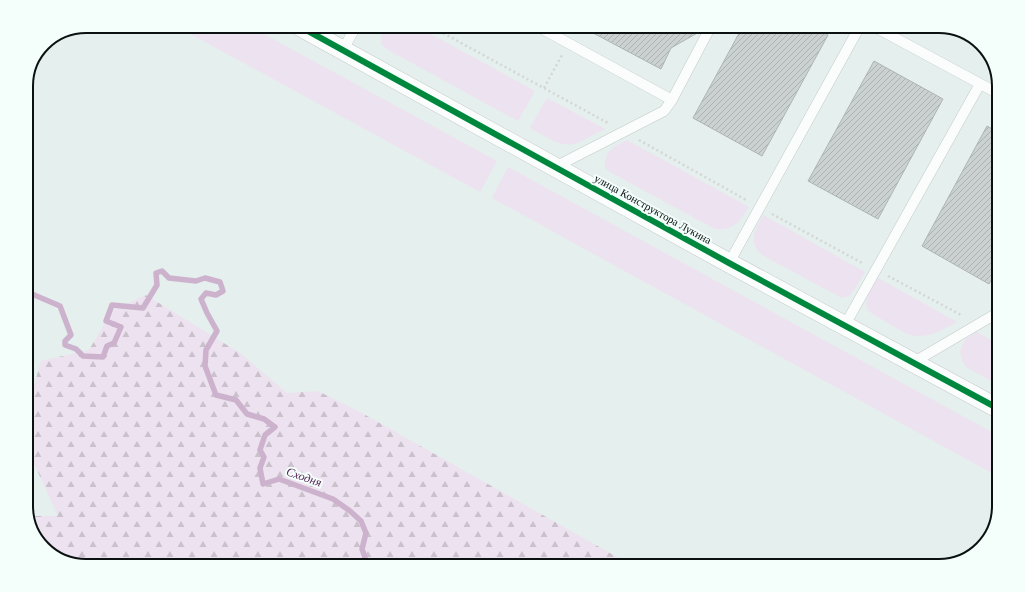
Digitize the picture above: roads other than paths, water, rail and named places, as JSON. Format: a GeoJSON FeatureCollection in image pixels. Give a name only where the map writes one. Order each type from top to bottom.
{"type":"FeatureCollection","features":[{"type":"Feature","properties":{"kind":"street","name":"улица Конструктора Лукина"},"geometry":{"type":"LineString","coordinates":[[311,33],[992,405]]}},
{"type":"Feature","properties":{"kind":"lane"},"geometry":{"type":"LineString","coordinates":[[343,50],[352,33]]}},
{"type":"Feature","properties":{"kind":"lane"},"geometry":{"type":"LineString","coordinates":[[549,33],[672,100]]}},
{"type":"Feature","properties":{"kind":"lane"},"geometry":{"type":"LineString","coordinates":[[555,167],[664,110],[672,100],[707,33]]}},
{"type":"Feature","properties":{"kind":"lane"},"geometry":{"type":"LineString","coordinates":[[729,262],[856,33]]}},
{"type":"Feature","properties":{"kind":"lane"},"geometry":{"type":"LineString","coordinates":[[887,33],[992,90]]}},
{"type":"Feature","properties":{"kind":"lane"},"geometry":{"type":"LineString","coordinates":[[845,325],[980,84]]}},
{"type":"Feature","properties":{"kind":"lane"},"geometry":{"type":"LineString","coordinates":[[914,362],[992,316]]}},
{"type":"Feature","properties":{"kind":"waterway","name":"Сходня"},"geometry":{"type":"LineString","coordinates":[[33,294],[60,306],[71,335],[65,341],[65,345],[76,349],[83,356],[103,357],[107,346],[114,343],[121,327],[106,321],[112,305],[143,308],[157,285],[156,273],[162,271],[169,278],[196,281],[205,278],[220,282],[223,291],[216,295],[206,293],[201,299],[217,331],[206,350],[205,366],[216,395],[236,400],[247,414],[264,419],[275,427],[265,435],[260,450],[264,457],[260,468],[263,484],[279,479],[333,499],[350,511],[361,521],[366,533],[362,549],[364,559]]}}]}
